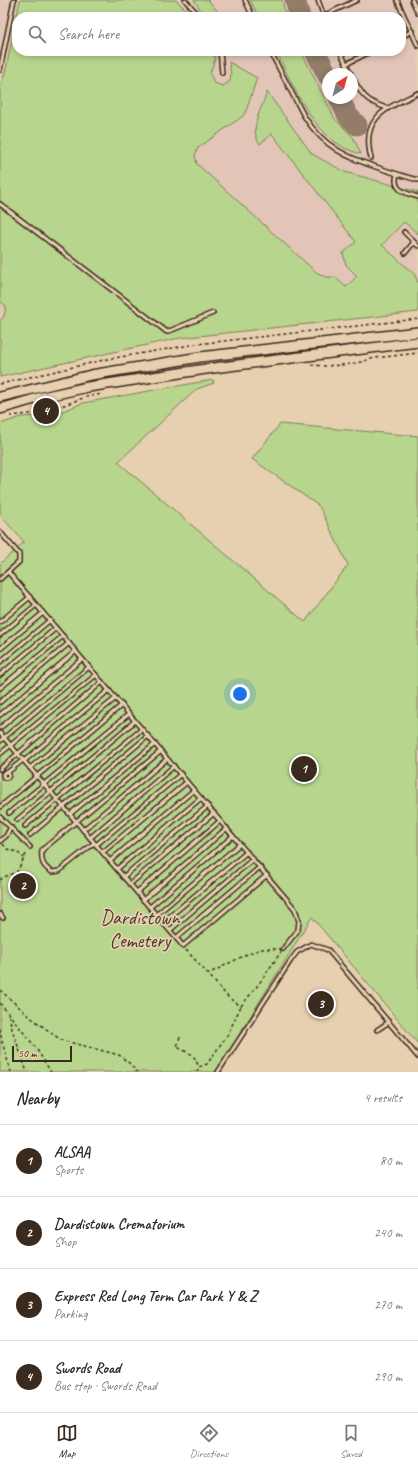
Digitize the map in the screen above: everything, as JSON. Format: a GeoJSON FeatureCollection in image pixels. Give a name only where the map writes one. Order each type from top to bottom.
{"type":"FeatureCollection","features":[{"type":"Feature","properties":{"kind":"main road"},"geometry":{"type":"LineString","coordinates":[[0,397],[91,376],[192,358],[418,332]]}},
{"type":"Feature","properties":{"kind":"main road"},"geometry":{"type":"LineString","coordinates":[[0,409],[38,398],[102,385],[206,369],[418,342]]}},
{"type":"Feature","properties":{"kind":"lane"},"geometry":{"type":"LineString","coordinates":[[0,70],[14,0]]}},
{"type":"Feature","properties":{"kind":"lane"},"geometry":{"type":"LineString","coordinates":[[184,0],[195,12]]}},
{"type":"Feature","properties":{"kind":"lane"},"geometry":{"type":"LineString","coordinates":[[245,0],[251,12]]}},
{"type":"Feature","properties":{"kind":"lane"},"geometry":{"type":"LineString","coordinates":[[318,0],[322,12]]}},
{"type":"Feature","properties":{"kind":"lane"},"geometry":{"type":"LineString","coordinates":[[334,12],[357,0]]}},
{"type":"Feature","properties":{"kind":"lane"},"geometry":{"type":"LineString","coordinates":[[397,0],[403,12]]}},
{"type":"Feature","properties":{"kind":"lane"},"geometry":{"type":"LineString","coordinates":[[412,0],[418,13]]}},
{"type":"Feature","properties":{"kind":"lane"},"geometry":{"type":"LineString","coordinates":[[406,19],[418,46]]}},
{"type":"Feature","properties":{"kind":"lane"},"geometry":{"type":"LineString","coordinates":[[406,34],[412,31]]}},
{"type":"Feature","properties":{"kind":"lane"},"geometry":{"type":"LineString","coordinates":[[220,56],[222,74]]}},
{"type":"Feature","properties":{"kind":"lane"},"geometry":{"type":"LineString","coordinates":[[273,56],[304,116],[310,126],[322,139],[343,154],[358,161],[418,180]]}},
{"type":"Feature","properties":{"kind":"lane"},"geometry":{"type":"LineString","coordinates":[[342,56],[348,68]]}},
{"type":"Feature","properties":{"kind":"lane"},"geometry":{"type":"LineString","coordinates":[[346,64],[362,56]]}},
{"type":"Feature","properties":{"kind":"lane"},"geometry":{"type":"LineString","coordinates":[[358,86],[364,96],[372,102],[387,109]]}},
{"type":"Feature","properties":{"kind":"lane"},"geometry":{"type":"LineString","coordinates":[[371,158],[368,141],[378,115],[418,93]]}},
{"type":"Feature","properties":{"kind":"lane"},"geometry":{"type":"LineString","coordinates":[[397,174],[396,184],[398,188],[418,197]]}},
{"type":"Feature","properties":{"kind":"lane"},"geometry":{"type":"LineString","coordinates":[[0,204],[167,332],[213,313]]}},
{"type":"Feature","properties":{"kind":"lane"},"geometry":{"type":"LineString","coordinates":[[404,232],[418,246]]}},
{"type":"Feature","properties":{"kind":"lane"},"geometry":{"type":"LineString","coordinates":[[405,253],[414,242]]}},
{"type":"Feature","properties":{"kind":"lane"},"geometry":{"type":"LineString","coordinates":[[0,532],[19,554],[19,562],[0,579]]}},
{"type":"Feature","properties":{"kind":"lane"},"geometry":{"type":"LineString","coordinates":[[9,572],[295,909],[299,921],[298,930],[283,949]]}},
{"type":"Feature","properties":{"kind":"lane"},"geometry":{"type":"LineString","coordinates":[[0,622],[30,597]]}},
{"type":"Feature","properties":{"kind":"lane"},"geometry":{"type":"LineString","coordinates":[[0,635],[36,605]]}},
{"type":"Feature","properties":{"kind":"lane"},"geometry":{"type":"LineString","coordinates":[[0,649],[43,613]]}},
{"type":"Feature","properties":{"kind":"lane"},"geometry":{"type":"LineString","coordinates":[[0,662],[50,620]]}},
{"type":"Feature","properties":{"kind":"lane"},"geometry":{"type":"LineString","coordinates":[[0,675],[56,628]]}},
{"type":"Feature","properties":{"kind":"lane"},"geometry":{"type":"LineString","coordinates":[[0,688],[63,636]]}},
{"type":"Feature","properties":{"kind":"lane"},"geometry":{"type":"LineString","coordinates":[[0,702],[69,643]]}},
{"type":"Feature","properties":{"kind":"lane"},"geometry":{"type":"LineString","coordinates":[[0,715],[76,651]]}},
{"type":"Feature","properties":{"kind":"lane"},"geometry":{"type":"LineString","coordinates":[[0,728],[82,659]]}},
{"type":"Feature","properties":{"kind":"lane"},"geometry":{"type":"LineString","coordinates":[[0,742],[89,667]]}},
{"type":"Feature","properties":{"kind":"lane"},"geometry":{"type":"LineString","coordinates":[[0,754],[96,675]]}},
{"type":"Feature","properties":{"kind":"lane"},"geometry":{"type":"LineString","coordinates":[[2,776],[0,769],[102,682]]}},
{"type":"Feature","properties":{"kind":"lane"},"geometry":{"type":"LineString","coordinates":[[2,776],[24,760],[109,690]]}},
{"type":"Feature","properties":{"kind":"lane"},"geometry":{"type":"LineString","coordinates":[[30,768],[116,698]]}},
{"type":"Feature","properties":{"kind":"lane"},"geometry":{"type":"LineString","coordinates":[[0,807],[122,705]]}},
{"type":"Feature","properties":{"kind":"lane"},"geometry":{"type":"LineString","coordinates":[[9,813],[129,714]]}},
{"type":"Feature","properties":{"kind":"lane"},"geometry":{"type":"LineString","coordinates":[[17,820],[135,721]]}},
{"type":"Feature","properties":{"kind":"lane"},"geometry":{"type":"LineString","coordinates":[[24,826],[142,728]]}},
{"type":"Feature","properties":{"kind":"lane"},"geometry":{"type":"LineString","coordinates":[[0,733],[183,946],[267,875]]}},
{"type":"Feature","properties":{"kind":"lane"},"geometry":{"type":"LineString","coordinates":[[30,835],[148,736]]}},
{"type":"Feature","properties":{"kind":"lane"},"geometry":{"type":"LineString","coordinates":[[70,814],[155,744]]}},
{"type":"Feature","properties":{"kind":"lane"},"geometry":{"type":"LineString","coordinates":[[161,751],[42,850],[41,858],[44,867],[52,872],[59,871],[96,844],[181,774]]}},
{"type":"Feature","properties":{"kind":"lane"},"geometry":{"type":"LineString","coordinates":[[84,830],[167,759]]}},
{"type":"Feature","properties":{"kind":"lane"},"geometry":{"type":"LineString","coordinates":[[90,838],[174,766]]}},
{"type":"Feature","properties":{"kind":"lane"},"geometry":{"type":"LineString","coordinates":[[8,772],[8,778]]}},
{"type":"Feature","properties":{"kind":"lane"},"geometry":{"type":"LineString","coordinates":[[2,776],[8,778],[11,782]]}},
{"type":"Feature","properties":{"kind":"lane"},"geometry":{"type":"LineString","coordinates":[[103,852],[188,782]]}},
{"type":"Feature","properties":{"kind":"lane"},"geometry":{"type":"LineString","coordinates":[[110,860],[194,790]]}},
{"type":"Feature","properties":{"kind":"lane"},"geometry":{"type":"LineString","coordinates":[[116,868],[201,798]]}},
{"type":"Feature","properties":{"kind":"lane"},"geometry":{"type":"LineString","coordinates":[[123,876],[208,806]]}},
{"type":"Feature","properties":{"kind":"lane"},"geometry":{"type":"LineString","coordinates":[[130,884],[214,813]]}},
{"type":"Feature","properties":{"kind":"lane"},"geometry":{"type":"LineString","coordinates":[[1,820],[11,827],[30,847]]}},
{"type":"Feature","properties":{"kind":"lane"},"geometry":{"type":"LineString","coordinates":[[137,892],[220,821]]}},
{"type":"Feature","properties":{"kind":"lane"},"geometry":{"type":"LineString","coordinates":[[0,841],[6,836],[11,827]]}},
{"type":"Feature","properties":{"kind":"lane"},"geometry":{"type":"LineString","coordinates":[[143,900],[227,828]]}},
{"type":"Feature","properties":{"kind":"lane"},"geometry":{"type":"LineString","coordinates":[[150,907],[233,836]]}},
{"type":"Feature","properties":{"kind":"lane"},"geometry":{"type":"LineString","coordinates":[[156,915],[240,844]]}},
{"type":"Feature","properties":{"kind":"lane"},"geometry":{"type":"LineString","coordinates":[[162,922],[247,852]]}},
{"type":"Feature","properties":{"kind":"lane"},"geometry":{"type":"LineString","coordinates":[[170,930],[253,859]]}},
{"type":"Feature","properties":{"kind":"lane"},"geometry":{"type":"LineString","coordinates":[[176,938],[260,867]]}},
{"type":"Feature","properties":{"kind":"lane"},"geometry":{"type":"LineString","coordinates":[[0,914],[3,918]]}},
{"type":"Feature","properties":{"kind":"lane"},"geometry":{"type":"LineString","coordinates":[[218,1072],[294,956],[300,949],[311,944],[328,950],[418,1057]]}},
{"type":"Feature","properties":{"kind":"lane"},"geometry":{"type":"LineString","coordinates":[[377,1030],[389,1022]]}},
{"type":"Feature","properties":{"kind":"path"},"geometry":{"type":"LineString","coordinates":[[0,384],[108,359],[182,346],[418,319]]}},
{"type":"Feature","properties":{"kind":"path"},"geometry":{"type":"LineString","coordinates":[[307,365],[327,366],[353,364],[375,358],[418,352]]}},
{"type":"Feature","properties":{"kind":"path"},"geometry":{"type":"LineString","coordinates":[[15,415],[38,413],[86,397],[108,393]]}},
{"type":"Feature","properties":{"kind":"path"},"geometry":{"type":"LineString","coordinates":[[0,841],[7,849],[17,852],[24,858]]}},
{"type":"Feature","properties":{"kind":"path"},"geometry":{"type":"LineString","coordinates":[[0,880],[18,872],[30,847]]}},
{"type":"Feature","properties":{"kind":"path"},"geometry":{"type":"LineString","coordinates":[[184,948],[229,998],[241,1006]]}},
{"type":"Feature","properties":{"kind":"path"},"geometry":{"type":"LineString","coordinates":[[208,974],[245,955],[261,949],[283,949]]}},
{"type":"Feature","properties":{"kind":"path"},"geometry":{"type":"LineString","coordinates":[[197,1072],[199,1067],[207,1064],[228,1034],[241,1006],[258,985],[283,949]]}},
{"type":"Feature","properties":{"kind":"path"},"geometry":{"type":"LineString","coordinates":[[0,990],[17,1003],[30,1017],[61,1040],[119,1055],[137,1072]]}},
{"type":"Feature","properties":{"kind":"path"},"geometry":{"type":"LineString","coordinates":[[0,1003],[36,1048],[51,1072]]}},
{"type":"Feature","properties":{"kind":"path"},"geometry":{"type":"LineString","coordinates":[[9,1013],[12,1029],[26,1072]]}},
{"type":"Feature","properties":{"kind":"path"},"geometry":{"type":"LineString","coordinates":[[0,1028],[2,1042],[11,1072]]}},
{"type":"Feature","properties":{"kind":"path"},"geometry":{"type":"LineString","coordinates":[[180,1037],[177,1047],[193,1055],[199,1067]]}},
{"type":"Feature","properties":{"kind":"shaded area"},"geometry":{"type":"Polygon","coordinates":[[[0,0],[418,0],[418,312],[180,338],[0,377],[0,0]]]}},
{"type":"Feature","properties":{"kind":"green space"},"geometry":{"type":"Polygon","coordinates":[[[20,0],[176,0],[188,12],[18,12],[20,0]]]}},
{"type":"Feature","properties":{"kind":"green space"},"geometry":{"type":"Polygon","coordinates":[[[194,0],[208,0],[218,12],[202,12],[194,0]]]}},
{"type":"Feature","properties":{"kind":"green space"},"geometry":{"type":"Polygon","coordinates":[[[250,0],[282,0],[285,12],[256,12],[250,0]]]}},
{"type":"Feature","properties":{"kind":"green space"},"geometry":{"type":"Polygon","coordinates":[[[12,39],[12,56],[215,56],[210,73],[214,83],[223,86],[230,81],[231,74],[229,62],[257,78],[243,116],[198,148],[195,155],[197,164],[316,272],[326,277],[335,277],[346,287],[357,276],[346,265],[343,253],[356,242],[272,134],[260,144],[257,138],[255,132],[257,118],[267,92],[312,154],[345,172],[418,192],[418,234],[404,222],[382,245],[415,275],[418,283],[418,312],[180,338],[0,377],[0,321],[4,316],[6,306],[0,301],[0,89],[12,39]]]}},
{"type":"Feature","properties":{"kind":"green space"},"geometry":{"type":"Polygon","coordinates":[[[278,56],[304,56],[322,93],[322,104],[328,104],[335,119],[353,137],[361,154],[348,150],[329,137],[310,116],[278,56]]]}},
{"type":"Feature","properties":{"kind":"green space","name":"Dardistown Cemetery"},"geometry":{"type":"Polygon","coordinates":[[[213,380],[214,383],[197,389],[118,462],[305,622],[348,565],[319,506],[252,459],[280,424],[418,436],[418,1044],[312,917],[216,1072],[0,1072],[0,564],[24,542],[0,515],[0,424],[21,417],[37,416],[63,411],[83,403],[213,380]]]}},
{"type":"Feature","properties":{"kind":"taxiway"},"geometry":{"type":"LineString","coordinates":[[295,0],[299,12]]}},
{"type":"Feature","properties":{"kind":"taxiway"},"geometry":{"type":"LineString","coordinates":[[318,56],[324,68]]}},
{"type":"Feature","properties":{"kind":"taxiway"},"geometry":{"type":"LineString","coordinates":[[342,104],[348,116],[357,125]]}},
{"type":"Feature","properties":{"kind":"place","name":"Swords Road"},"geometry":{"type":"Point","coordinates":[46,411]}},
{"type":"Feature","properties":{"kind":"place","name":"ALSAA"},"geometry":{"type":"Point","coordinates":[304,769]}},
{"type":"Feature","properties":{"kind":"place","name":"Dardistown Crematorium"},"geometry":{"type":"Point","coordinates":[23,886]}},
{"type":"Feature","properties":{"kind":"place","name":"Express Red Long Term Car Park Y & Z"},"geometry":{"type":"Point","coordinates":[321,1004]}}]}
